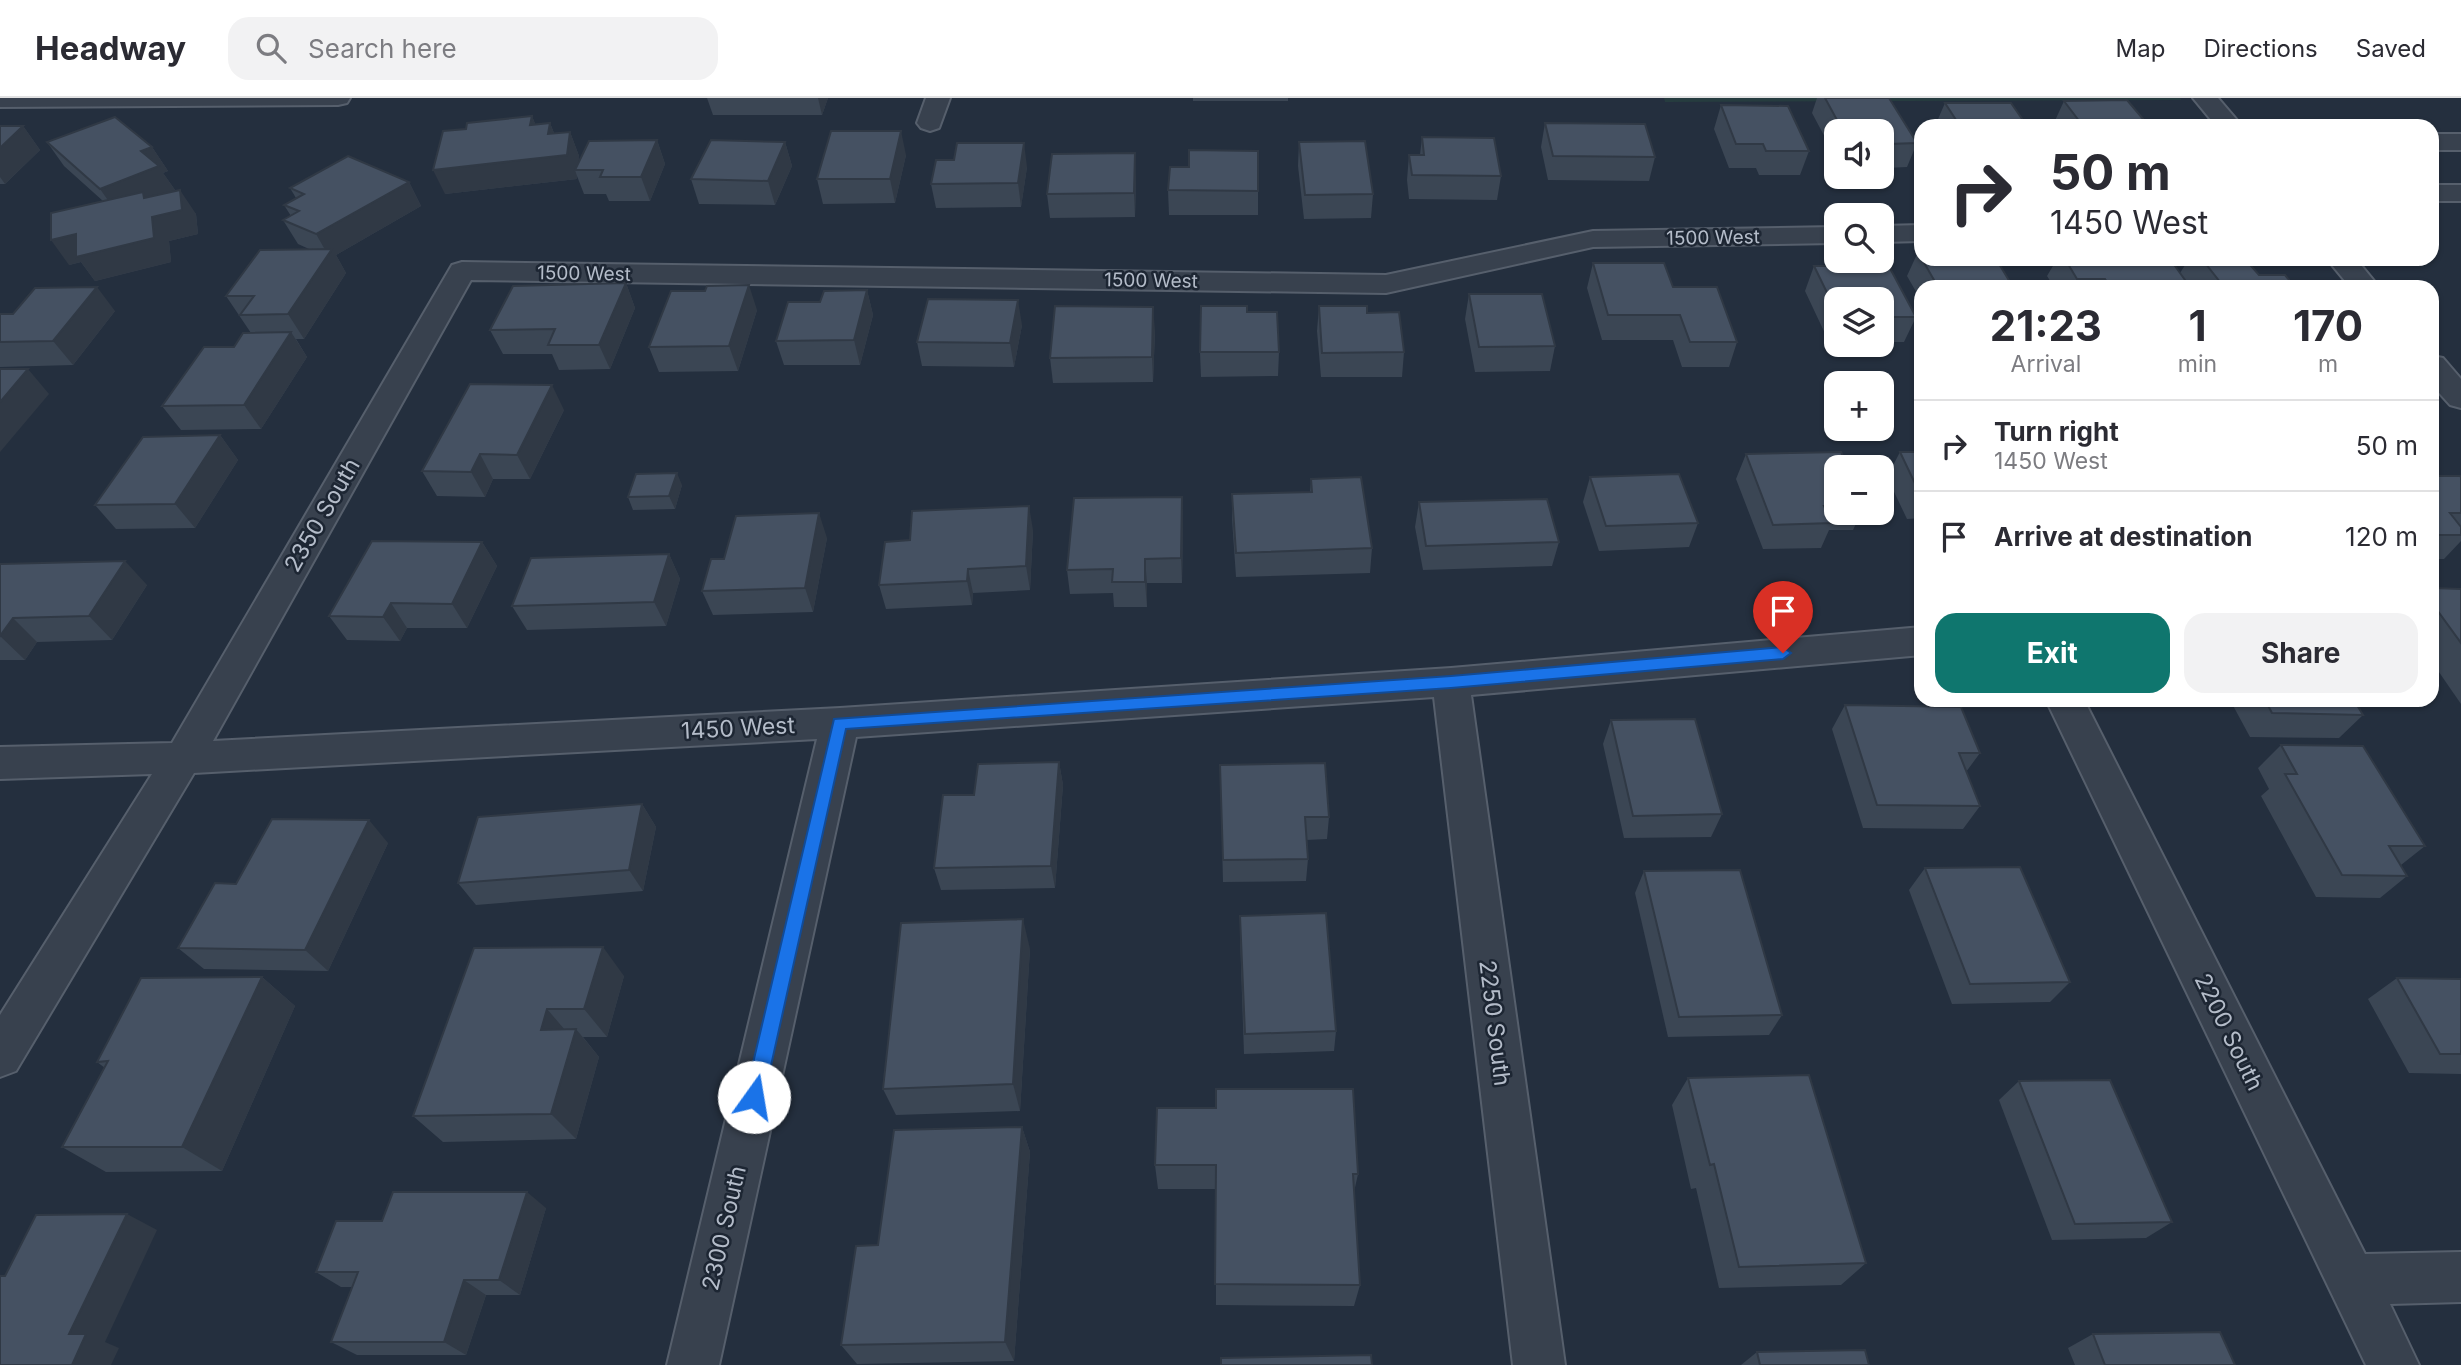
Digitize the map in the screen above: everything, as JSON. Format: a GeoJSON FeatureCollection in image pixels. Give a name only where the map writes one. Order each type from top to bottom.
{"type":"FeatureCollection","features":[{"type":"Feature","properties":{"kind":"street"},"geometry":{"type":"LineString","coordinates":[[0,100],[338,98]]}},
{"type":"Feature","properties":{"kind":"street"},"geometry":{"type":"LineString","coordinates":[[930,123],[938,98]]}},
{"type":"Feature","properties":{"kind":"street"},"geometry":{"type":"LineString","coordinates":[[2205,98],[2223,119]]}},
{"type":"Feature","properties":{"kind":"street"},"geometry":{"type":"LineString","coordinates":[[2439,142],[2461,142]]}},
{"type":"Feature","properties":{"kind":"street"},"geometry":{"type":"LineString","coordinates":[[2439,193],[2461,193]]}},
{"type":"Feature","properties":{"kind":"street"},"geometry":{"type":"LineString","coordinates":[[1894,234],[1914,233]]}},
{"type":"Feature","properties":{"kind":"street","name":"1500 West"},"geometry":{"type":"LineString","coordinates":[[462,271],[1386,284],[1593,239],[1824,235]]}},
{"type":"Feature","properties":{"kind":"street"},"geometry":{"type":"LineString","coordinates":[[2347,266],[2359,280]]}},
{"type":"Feature","properties":{"kind":"street","name":"2350 South"},"geometry":{"type":"LineString","coordinates":[[0,1056],[183,758],[462,271]]}},
{"type":"Feature","properties":{"kind":"street"},"geometry":{"type":"LineString","coordinates":[[2439,373],[2461,398]]}},
{"type":"Feature","properties":{"kind":"street","name":"1450 West"},"geometry":{"type":"LineString","coordinates":[[183,758],[839,723],[1451,682],[1914,642]]}},
{"type":"Feature","properties":{"kind":"street","name":"2250 South"},"geometry":{"type":"LineString","coordinates":[[1451,682],[1539,1365]]}},
{"type":"Feature","properties":{"kind":"street","name":"2200 South"},"geometry":{"type":"LineString","coordinates":[[2068,707],[2393,1365]]}},
{"type":"Feature","properties":{"kind":"street","name":"2300 South"},"geometry":{"type":"LineString","coordinates":[[693,1365],[839,723]]}},
{"type":"Feature","properties":{"kind":"street"},"geometry":{"type":"LineString","coordinates":[[0,763],[183,758]]}},
{"type":"Feature","properties":{"kind":"street"},"geometry":{"type":"LineString","coordinates":[[2352,1280],[2461,1277]]}},
{"type":"Feature","properties":{"kind":"green space"},"geometry":{"type":"Polygon","coordinates":[[[1664,98],[2180,98],[2181,100],[1665,102],[1664,98]]]}},
{"type":"Feature","properties":{"kind":"building"},"geometry":{"type":"Polygon","coordinates":[[[1825,98],[1889,98],[1914,138],[1914,143],[1894,144],[1894,119],[1836,119],[1825,98]]]}},
{"type":"Feature","properties":{"kind":"building"},"geometry":{"type":"Polygon","coordinates":[[[2127,100],[2143,119],[2078,119],[2064,101],[2127,100]]]}},
{"type":"Feature","properties":{"kind":"building"},"geometry":{"type":"Polygon","coordinates":[[[1945,103],[2011,103],[2022,119],[1955,119],[1945,103]]]}},
{"type":"Feature","properties":{"kind":"building"},"geometry":{"type":"Polygon","coordinates":[[[1721,105],[1788,106],[1809,151],[1766,151],[1763,144],[1736,144],[1721,105]]]}},
{"type":"Feature","properties":{"kind":"building"},"geometry":{"type":"Polygon","coordinates":[[[532,116],[530,125],[550,123],[548,134],[570,132],[567,155],[433,170],[443,131],[466,129],[467,123],[532,116]]]}},
{"type":"Feature","properties":{"kind":"building"},"geometry":{"type":"Polygon","coordinates":[[[115,117],[152,147],[141,151],[159,166],[100,189],[47,142],[115,117]]]}},
{"type":"Feature","properties":{"kind":"building"},"geometry":{"type":"Polygon","coordinates":[[[1545,123],[1645,124],[1655,157],[1553,156],[1545,123]]]}},
{"type":"Feature","properties":{"kind":"building"},"geometry":{"type":"Polygon","coordinates":[[[0,126],[23,126],[0,148],[0,126]]]}},
{"type":"Feature","properties":{"kind":"building"},"geometry":{"type":"Polygon","coordinates":[[[831,131],[901,131],[890,179],[817,179],[831,131]]]}},
{"type":"Feature","properties":{"kind":"building"},"geometry":{"type":"Polygon","coordinates":[[[1422,137],[1494,138],[1501,176],[1412,175],[1409,155],[1424,155],[1422,137]]]}},
{"type":"Feature","properties":{"kind":"building"},"geometry":{"type":"Polygon","coordinates":[[[657,140],[641,177],[600,177],[603,170],[575,170],[589,141],[657,140]]]}},
{"type":"Feature","properties":{"kind":"building"},"geometry":{"type":"Polygon","coordinates":[[[711,140],[785,142],[768,181],[691,179],[711,140]]]}},
{"type":"Feature","properties":{"kind":"building"},"geometry":{"type":"Polygon","coordinates":[[[1365,141],[1373,194],[1305,195],[1299,142],[1365,141]]]}},
{"type":"Feature","properties":{"kind":"building"},"geometry":{"type":"Polygon","coordinates":[[[957,143],[1024,143],[1018,183],[931,184],[936,160],[954,160],[957,143]]]}},
{"type":"Feature","properties":{"kind":"building"},"geometry":{"type":"Polygon","coordinates":[[[1189,150],[1258,151],[1258,191],[1168,190],[1170,167],[1189,167],[1189,150]]]}},
{"type":"Feature","properties":{"kind":"building"},"geometry":{"type":"Polygon","coordinates":[[[1135,153],[1134,193],[1047,194],[1052,154],[1135,153]]]}},
{"type":"Feature","properties":{"kind":"building"},"geometry":{"type":"Polygon","coordinates":[[[348,156],[409,182],[316,234],[283,220],[299,211],[284,205],[304,194],[290,188],[348,156]]]}},
{"type":"Feature","properties":{"kind":"building"},"geometry":{"type":"Polygon","coordinates":[[[180,190],[182,210],[152,217],[154,238],[76,257],[76,234],[51,240],[51,213],[143,192],[144,198],[180,190]]]}},
{"type":"Feature","properties":{"kind":"building"},"geometry":{"type":"Polygon","coordinates":[[[332,249],[288,314],[240,315],[254,296],[226,296],[260,250],[332,249]]]}},
{"type":"Feature","properties":{"kind":"building"},"geometry":{"type":"Polygon","coordinates":[[[1593,263],[1664,263],[1673,287],[1717,287],[1737,342],[1690,342],[1680,315],[1608,315],[1593,263]]]}},
{"type":"Feature","properties":{"kind":"building"},"geometry":{"type":"Polygon","coordinates":[[[1814,266],[1824,266],[1824,273],[1893,273],[1914,317],[1894,317],[1894,287],[1824,287],[1814,266]]]}},
{"type":"Feature","properties":{"kind":"building"},"geometry":{"type":"Polygon","coordinates":[[[1926,266],[2000,266],[2009,280],[1934,280],[1926,266]]]}},
{"type":"Feature","properties":{"kind":"building"},"geometry":{"type":"Polygon","coordinates":[[[2069,266],[2175,266],[2185,280],[2106,280],[2077,279],[2069,266]]]}},
{"type":"Feature","properties":{"kind":"building"},"geometry":{"type":"Polygon","coordinates":[[[2208,266],[2251,266],[2259,275],[2285,275],[2289,280],[2218,280],[2208,266]]]}},
{"type":"Feature","properties":{"kind":"building"},"geometry":{"type":"Polygon","coordinates":[[[626,283],[599,345],[548,345],[555,329],[490,330],[513,286],[626,283]]]}},
{"type":"Feature","properties":{"kind":"building"},"geometry":{"type":"Polygon","coordinates":[[[749,285],[729,346],[649,347],[671,291],[705,291],[707,286],[749,285]]]}},
{"type":"Feature","properties":{"kind":"building"},"geometry":{"type":"Polygon","coordinates":[[[97,287],[53,341],[0,342],[0,314],[13,314],[35,288],[97,287]]]}},
{"type":"Feature","properties":{"kind":"building"},"geometry":{"type":"Polygon","coordinates":[[[867,290],[854,340],[776,341],[788,302],[820,302],[824,291],[867,290]]]}},
{"type":"Feature","properties":{"kind":"building"},"geometry":{"type":"Polygon","coordinates":[[[1469,294],[1542,294],[1555,346],[1479,347],[1469,294]]]}},
{"type":"Feature","properties":{"kind":"building"},"geometry":{"type":"Polygon","coordinates":[[[928,299],[1018,300],[1010,343],[917,342],[928,299]]]}},
{"type":"Feature","properties":{"kind":"building"},"geometry":{"type":"Polygon","coordinates":[[[1055,306],[1153,307],[1152,357],[1050,358],[1055,306]]]}},
{"type":"Feature","properties":{"kind":"building"},"geometry":{"type":"Polygon","coordinates":[[[1201,306],[1247,306],[1247,312],[1277,312],[1279,352],[1200,352],[1201,306]]]}},
{"type":"Feature","properties":{"kind":"building"},"geometry":{"type":"Polygon","coordinates":[[[1319,306],[1367,306],[1367,313],[1399,312],[1404,352],[1322,353],[1319,306]]]}},
{"type":"Feature","properties":{"kind":"building"},"geometry":{"type":"Polygon","coordinates":[[[291,332],[244,405],[162,406],[204,347],[234,347],[243,333],[291,332]]]}},
{"type":"Feature","properties":{"kind":"building"},"geometry":{"type":"Polygon","coordinates":[[[0,369],[28,369],[0,402],[0,369]]]}},
{"type":"Feature","properties":{"kind":"building"},"geometry":{"type":"Polygon","coordinates":[[[470,384],[552,385],[517,455],[480,454],[471,472],[422,471],[470,384]]]}},
{"type":"Feature","properties":{"kind":"building"},"geometry":{"type":"Polygon","coordinates":[[[220,435],[175,504],[95,505],[143,437],[220,435]]]}},
{"type":"Feature","properties":{"kind":"building"},"geometry":{"type":"Polygon","coordinates":[[[1841,452],[1842,455],[1824,455],[1824,523],[1773,525],[1746,454],[1841,452]]]}},
{"type":"Feature","properties":{"kind":"building"},"geometry":{"type":"Polygon","coordinates":[[[1900,452],[1914,452],[1914,481],[1900,452]]]}},
{"type":"Feature","properties":{"kind":"building"},"geometry":{"type":"Polygon","coordinates":[[[677,473],[669,496],[628,497],[636,474],[677,473]]]}},
{"type":"Feature","properties":{"kind":"building"},"geometry":{"type":"Polygon","coordinates":[[[1679,474],[1698,523],[1606,526],[1590,477],[1679,474]]]}},
{"type":"Feature","properties":{"kind":"building"},"geometry":{"type":"Polygon","coordinates":[[[2439,476],[2461,477],[2461,513],[2450,513],[2461,527],[2461,535],[2439,535],[2439,476]]]}},
{"type":"Feature","properties":{"kind":"building"},"geometry":{"type":"Polygon","coordinates":[[[1361,477],[1372,548],[1236,553],[1232,494],[1312,492],[1311,479],[1361,477]]]}},
{"type":"Feature","properties":{"kind":"building"},"geometry":{"type":"Polygon","coordinates":[[[1182,497],[1181,558],[1145,559],[1145,582],[1112,582],[1113,569],[1067,570],[1074,498],[1182,497]]]}},
{"type":"Feature","properties":{"kind":"building"},"geometry":{"type":"Polygon","coordinates":[[[1547,499],[1559,542],[1426,546],[1419,502],[1547,499]]]}},
{"type":"Feature","properties":{"kind":"building"},"geometry":{"type":"Polygon","coordinates":[[[1029,506],[1026,566],[968,569],[967,581],[879,585],[885,542],[910,540],[912,511],[1029,506]]]}},
{"type":"Feature","properties":{"kind":"building"},"geometry":{"type":"Polygon","coordinates":[[[819,513],[805,588],[702,591],[711,559],[724,559],[736,516],[819,513]]]}},
{"type":"Feature","properties":{"kind":"building"},"geometry":{"type":"Polygon","coordinates":[[[372,541],[482,542],[452,604],[391,603],[383,617],[329,616],[372,541]]]}},
{"type":"Feature","properties":{"kind":"building"},"geometry":{"type":"Polygon","coordinates":[[[669,554],[654,602],[512,606],[531,558],[669,554]]]}},
{"type":"Feature","properties":{"kind":"building"},"geometry":{"type":"Polygon","coordinates":[[[125,561],[89,616],[13,618],[0,636],[0,564],[125,561]]]}},
{"type":"Feature","properties":{"kind":"building"},"geometry":{"type":"Polygon","coordinates":[[[2439,588],[2461,589],[2461,643],[2439,613],[2439,588]]]}},
{"type":"Feature","properties":{"kind":"building"},"geometry":{"type":"Polygon","coordinates":[[[1845,705],[1961,707],[1980,753],[1959,753],[1980,806],[1877,805],[1845,705]]]}},
{"type":"Feature","properties":{"kind":"building"},"geometry":{"type":"Polygon","coordinates":[[[2269,707],[2358,707],[2363,715],[2272,713],[2269,707]]]}},
{"type":"Feature","properties":{"kind":"building"},"geometry":{"type":"Polygon","coordinates":[[[1695,719],[1722,814],[1633,816],[1611,720],[1695,719]]]}},
{"type":"Feature","properties":{"kind":"building"},"geometry":{"type":"Polygon","coordinates":[[[2281,745],[2363,746],[2425,846],[2389,846],[2407,876],[2342,875],[2285,774],[2297,774],[2281,745]]]}},
{"type":"Feature","properties":{"kind":"building"},"geometry":{"type":"Polygon","coordinates":[[[1059,762],[1051,866],[934,868],[943,795],[974,795],[978,764],[1059,762]]]}},
{"type":"Feature","properties":{"kind":"building"},"geometry":{"type":"Polygon","coordinates":[[[1325,763],[1329,817],[1305,817],[1308,859],[1223,860],[1220,765],[1325,763]]]}},
{"type":"Feature","properties":{"kind":"building"},"geometry":{"type":"Polygon","coordinates":[[[642,804],[629,870],[458,883],[478,817],[642,804]]]}},
{"type":"Feature","properties":{"kind":"building"},"geometry":{"type":"Polygon","coordinates":[[[272,819],[369,820],[305,950],[178,948],[215,883],[236,884],[272,819]]]}},
{"type":"Feature","properties":{"kind":"building"},"geometry":{"type":"Polygon","coordinates":[[[2020,867],[2070,982],[1970,984],[1925,868],[2020,867]]]}},
{"type":"Feature","properties":{"kind":"building"},"geometry":{"type":"Polygon","coordinates":[[[1740,870],[1782,1015],[1679,1017],[1644,871],[1740,870]]]}},
{"type":"Feature","properties":{"kind":"building"},"geometry":{"type":"Polygon","coordinates":[[[1326,913],[1336,1031],[1245,1034],[1240,916],[1326,913]]]}},
{"type":"Feature","properties":{"kind":"building"},"geometry":{"type":"Polygon","coordinates":[[[1023,919],[1013,1084],[883,1089],[901,923],[1023,919]]]}},
{"type":"Feature","properties":{"kind":"building"},"geometry":{"type":"Polygon","coordinates":[[[603,947],[584,1009],[547,1009],[541,1030],[576,1029],[551,1114],[413,1116],[474,948],[603,947]]]}},
{"type":"Feature","properties":{"kind":"building"},"geometry":{"type":"Polygon","coordinates":[[[262,977],[182,1147],[62,1147],[108,1061],[97,1062],[141,978],[262,977]]]}},
{"type":"Feature","properties":{"kind":"building"},"geometry":{"type":"Polygon","coordinates":[[[2397,978],[2461,979],[2461,1054],[2440,1054],[2397,978]]]}},
{"type":"Feature","properties":{"kind":"building"},"geometry":{"type":"Polygon","coordinates":[[[1809,1075],[1866,1263],[1739,1267],[1714,1164],[1710,1165],[1688,1078],[1809,1075]]]}},
{"type":"Feature","properties":{"kind":"building"},"geometry":{"type":"Polygon","coordinates":[[[2110,1080],[2172,1222],[2075,1224],[2019,1081],[2110,1080]]]}},
{"type":"Feature","properties":{"kind":"building"},"geometry":{"type":"Polygon","coordinates":[[[1216,1089],[1353,1089],[1358,1174],[1353,1174],[1360,1285],[1215,1284],[1216,1165],[1155,1165],[1157,1108],[1216,1108],[1216,1089]]]}},
{"type":"Feature","properties":{"kind":"building"},"geometry":{"type":"Polygon","coordinates":[[[1022,1127],[1005,1342],[841,1345],[856,1246],[878,1245],[894,1130],[1022,1127]]]}},
{"type":"Feature","properties":{"kind":"building"},"geometry":{"type":"Polygon","coordinates":[[[393,1192],[527,1192],[499,1280],[464,1280],[444,1342],[331,1342],[358,1272],[316,1272],[336,1221],[382,1221],[393,1192]]]}},
{"type":"Feature","properties":{"kind":"building"},"geometry":{"type":"Polygon","coordinates":[[[127,1214],[69,1334],[86,1334],[72,1365],[0,1365],[0,1276],[5,1276],[36,1215],[127,1214]]]}},
{"type":"Feature","properties":{"kind":"building"},"geometry":{"type":"Polygon","coordinates":[[[2220,1332],[2235,1365],[2105,1365],[2093,1334],[2220,1332]]]}},
{"type":"Feature","properties":{"kind":"building"},"geometry":{"type":"Polygon","coordinates":[[[1865,1350],[1869,1365],[1760,1365],[1757,1352],[1865,1350]]]}},
{"type":"Feature","properties":{"kind":"building"},"geometry":{"type":"Polygon","coordinates":[[[1371,1355],[1372,1365],[1221,1365],[1221,1358],[1371,1355]]]}},
{"type":"Feature","properties":{"kind":"route"},"geometry":{"type":"LineString","coordinates":[[754,1097],[839,723],[1451,682],[1783,653]]}}]}
